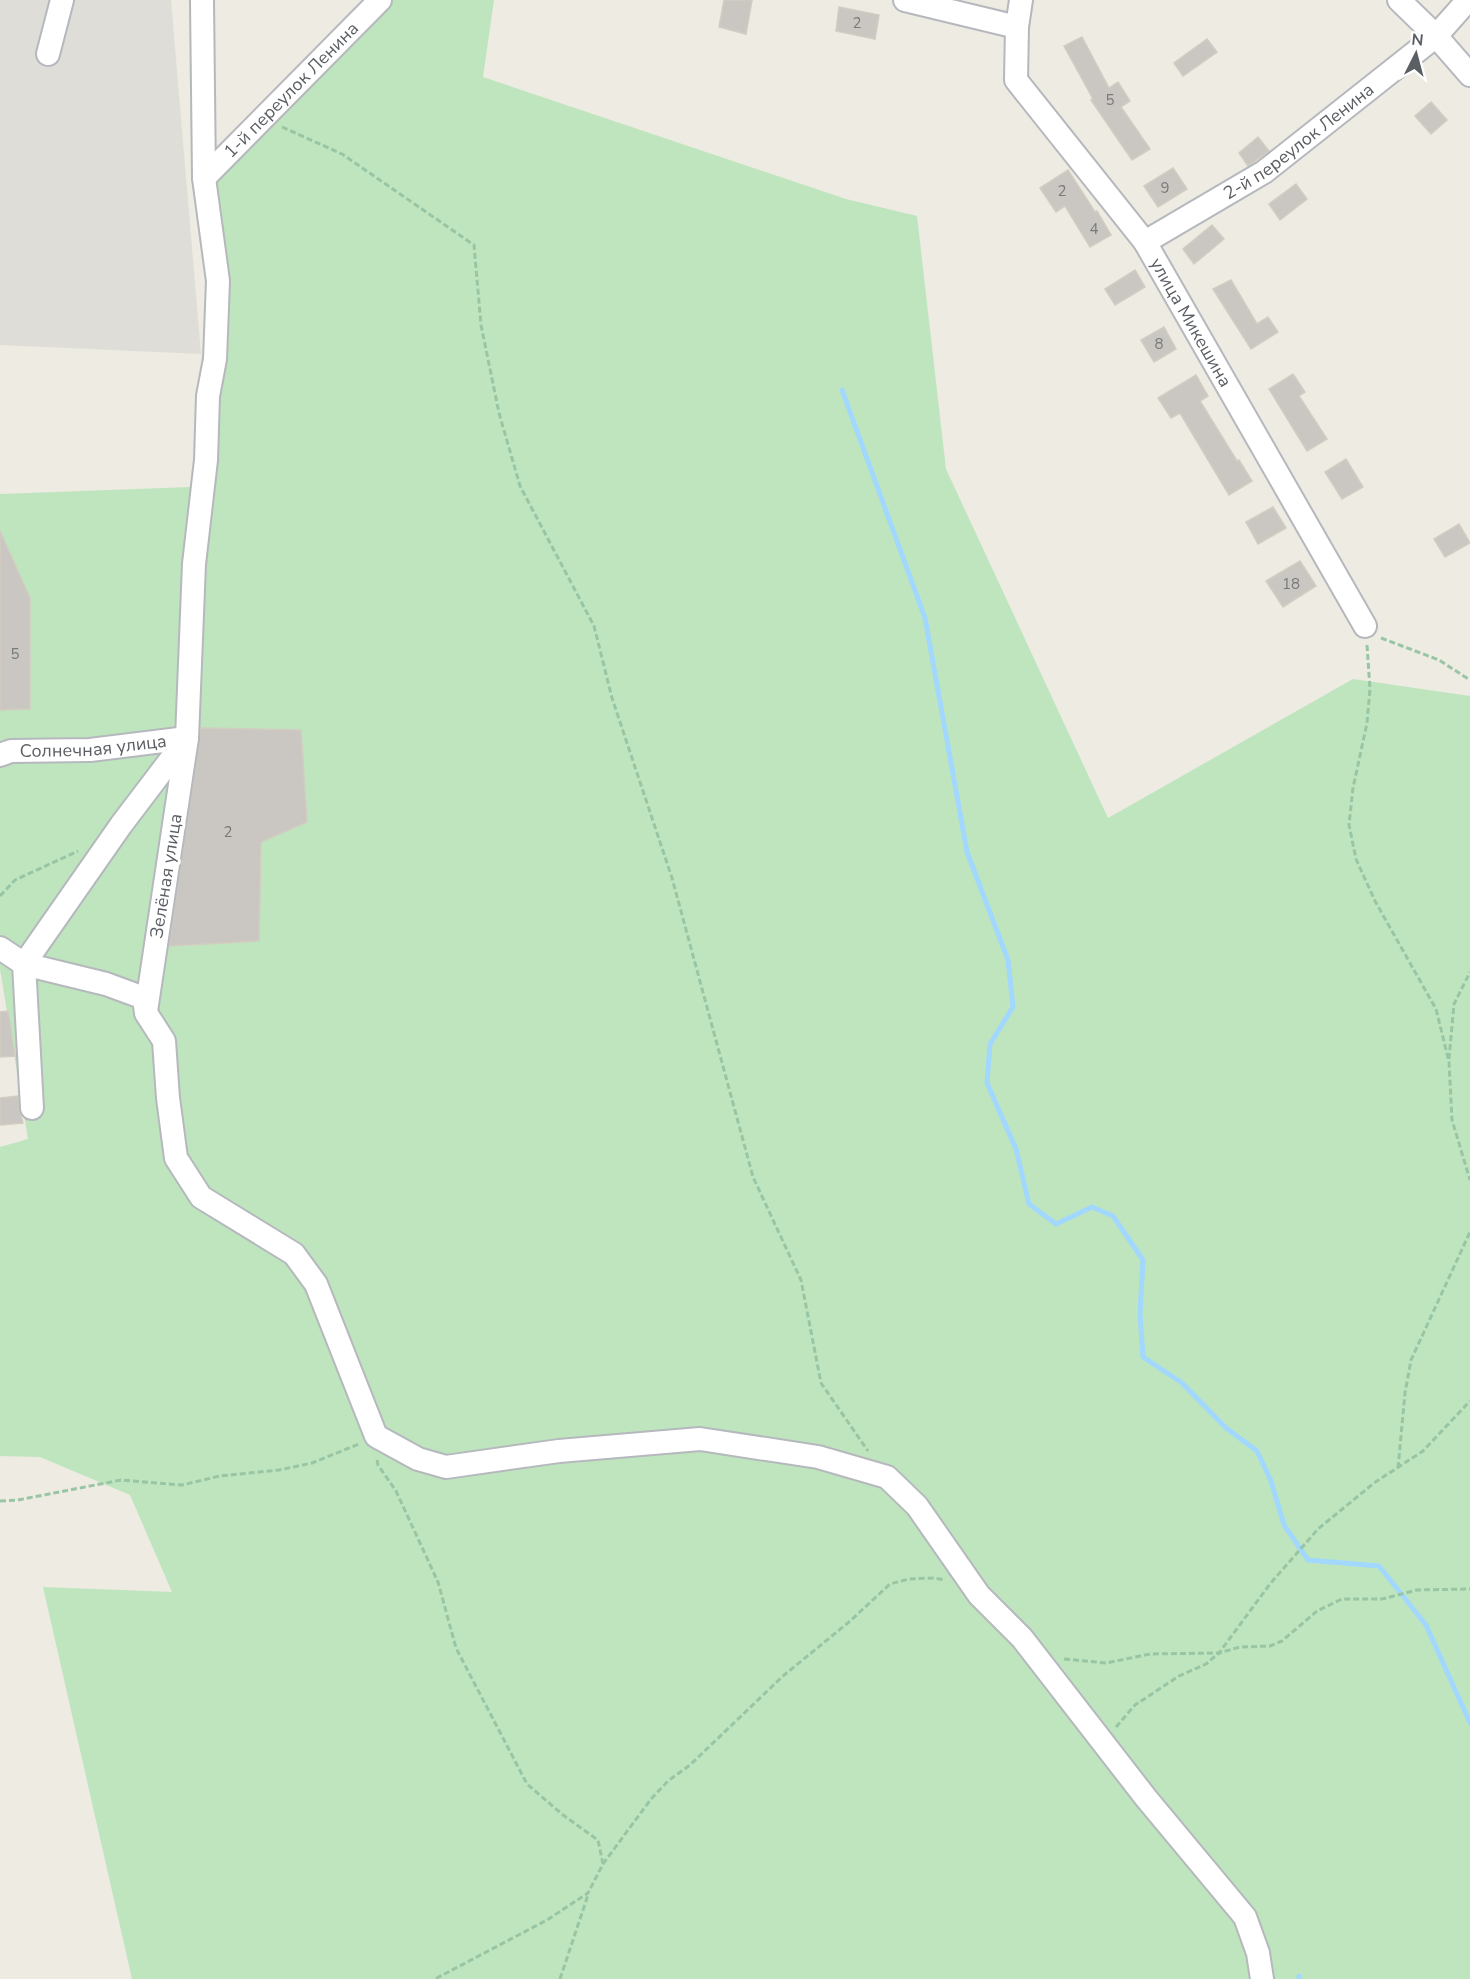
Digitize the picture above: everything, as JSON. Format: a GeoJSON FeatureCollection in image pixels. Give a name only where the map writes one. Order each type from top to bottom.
{"type":"FeatureCollection","features":[{"type":"Feature","properties":{"kind":"street"},"geometry":{"type":"LineString","coordinates":[[48,54],[62,0]]}},
{"type":"Feature","properties":{"kind":"street","name":"Зелёная улица"},"geometry":{"type":"LineString","coordinates":[[146,1013],[187,738],[194,564],[206,460],[208,396],[215,359],[218,281],[204,178],[202,0]]}},
{"type":"Feature","properties":{"kind":"street","name":"1-й переулок Ленина"},"geometry":{"type":"LineString","coordinates":[[204,178],[380,0]]}},
{"type":"Feature","properties":{"kind":"street"},"geometry":{"type":"LineString","coordinates":[[905,0],[1017,27],[1021,0]]}},
{"type":"Feature","properties":{"kind":"street"},"geometry":{"type":"LineString","coordinates":[[1399,0],[1436,36],[1470,75]]}},
{"type":"Feature","properties":{"kind":"street","name":"2-й переулок Ленина"},"geometry":{"type":"LineString","coordinates":[[1145,242],[1264,172],[1436,36],[1468,0]]}},
{"type":"Feature","properties":{"kind":"street","name":"улица Микешина"},"geometry":{"type":"LineString","coordinates":[[1017,27],[1016,80],[1145,242],[1365,626]]}},
{"type":"Feature","properties":{"kind":"street"},"geometry":{"type":"LineString","coordinates":[[32,1108],[24,963],[121,825],[187,738]]}},
{"type":"Feature","properties":{"kind":"street","name":"Солнечная улица"},"geometry":{"type":"LineString","coordinates":[[0,755],[11,751],[90,750],[187,738]]}},
{"type":"Feature","properties":{"kind":"street"},"geometry":{"type":"LineString","coordinates":[[0,948],[24,963],[106,984],[144,998],[146,1013],[164,1041],[168,1098],[176,1158],[201,1197],[294,1254],[316,1284],[376,1436],[418,1460],[446,1467],[559,1451],[700,1439],[818,1457],[887,1477],[917,1506],[979,1595],[1022,1638],[1146,1798],[1245,1917],[1258,1953],[1262,1979]]}},
{"type":"Feature","properties":{"kind":"path"},"geometry":{"type":"LineString","coordinates":[[263,118],[342,154],[474,245],[481,325],[499,413],[520,486],[594,626],[612,698],[672,878],[753,1177],[801,1280],[821,1383],[887,1477]]}},
{"type":"Feature","properties":{"kind":"path"},"geometry":{"type":"LineString","coordinates":[[1365,626],[1371,634],[1439,660],[1470,680]]}},
{"type":"Feature","properties":{"kind":"path"},"geometry":{"type":"LineString","coordinates":[[1365,626],[1370,689],[1367,723],[1349,825],[1356,859],[1375,901],[1436,1009],[1449,1062]]}},
{"type":"Feature","properties":{"kind":"path"},"geometry":{"type":"LineString","coordinates":[[0,896],[15,880],[82,849]]}},
{"type":"Feature","properties":{"kind":"path"},"geometry":{"type":"LineString","coordinates":[[1470,972],[1454,1004],[1449,1062],[1452,1120],[1470,1180]]}},
{"type":"Feature","properties":{"kind":"path"},"geometry":{"type":"LineString","coordinates":[[1398,1468],[1405,1393],[1411,1360],[1470,1232]]}},
{"type":"Feature","properties":{"kind":"path"},"geometry":{"type":"LineString","coordinates":[[1104,1743],[1135,1705],[1179,1676],[1206,1664],[1219,1653],[1270,1584],[1318,1529],[1374,1483],[1423,1451],[1470,1401]]}},
{"type":"Feature","properties":{"kind":"path"},"geometry":{"type":"LineString","coordinates":[[0,1501],[18,1500],[120,1480],[182,1485],[220,1476],[279,1470],[312,1462],[376,1436],[378,1465],[396,1491],[438,1582],[456,1648],[527,1784],[563,1815],[598,1840],[603,1864]]}},
{"type":"Feature","properties":{"kind":"path"},"geometry":{"type":"LineString","coordinates":[[561,1979],[588,1893],[603,1864],[651,1799],[668,1781],[690,1765],[783,1676],[849,1622],[890,1584],[909,1579],[934,1578],[950,1581]]}},
{"type":"Feature","properties":{"kind":"path"},"geometry":{"type":"LineString","coordinates":[[1057,1656],[1065,1660],[1106,1663],[1150,1654],[1219,1653],[1240,1647],[1270,1646],[1281,1641],[1317,1611],[1342,1599],[1382,1599],[1417,1590],[1470,1589]]}},
{"type":"Feature","properties":{"kind":"path"},"geometry":{"type":"LineString","coordinates":[[435,1979],[547,1920],[588,1893]]}},
{"type":"Feature","properties":{"kind":"shaded area"},"geometry":{"type":"Polygon","coordinates":[[[0,0],[171,0],[201,354],[0,345],[0,0]]]}},
{"type":"Feature","properties":{"kind":"green space"},"geometry":{"type":"Polygon","coordinates":[[[380,0],[494,0],[483,77],[846,199],[917,216],[946,469],[1108,818],[1353,679],[1470,696],[1470,1979],[132,1979],[43,1587],[172,1592],[130,1495],[40,1457],[0,1456],[0,1147],[28,1139],[0,969],[0,494],[191,487],[215,359],[204,178],[380,0]]]}},
{"type":"Feature","properties":{"kind":"building"},"geometry":{"type":"Polygon","coordinates":[[[724,0],[752,0],[746,34],[719,27],[724,0]]]}},
{"type":"Feature","properties":{"kind":"building"},"geometry":{"type":"Polygon","coordinates":[[[839,7],[879,15],[875,39],[836,31],[839,7]]]}},
{"type":"Feature","properties":{"kind":"building"},"geometry":{"type":"Polygon","coordinates":[[[1082,37],[1109,88],[1118,82],[1130,101],[1121,107],[1150,149],[1132,160],[1091,100],[1093,99],[1064,46],[1082,37]]]}},
{"type":"Feature","properties":{"kind":"building"},"geometry":{"type":"Polygon","coordinates":[[[1207,39],[1217,52],[1183,76],[1174,63],[1207,39]]]}},
{"type":"Feature","properties":{"kind":"building"},"geometry":{"type":"Polygon","coordinates":[[[1431,102],[1447,120],[1431,134],[1415,116],[1431,102]]]}},
{"type":"Feature","properties":{"kind":"building"},"geometry":{"type":"Polygon","coordinates":[[[1258,137],[1269,151],[1248,166],[1239,153],[1258,137]]]}},
{"type":"Feature","properties":{"kind":"building"},"geometry":{"type":"Polygon","coordinates":[[[1173,168],[1187,189],[1158,207],[1144,186],[1173,168]]]}},
{"type":"Feature","properties":{"kind":"building"},"geometry":{"type":"Polygon","coordinates":[[[1068,170],[1111,235],[1090,247],[1065,206],[1056,212],[1040,188],[1068,170]]]}},
{"type":"Feature","properties":{"kind":"building"},"geometry":{"type":"Polygon","coordinates":[[[1296,184],[1307,199],[1280,220],[1269,204],[1296,184]]]}},
{"type":"Feature","properties":{"kind":"building"},"geometry":{"type":"Polygon","coordinates":[[[1212,225],[1224,239],[1194,264],[1183,249],[1212,225]]]}},
{"type":"Feature","properties":{"kind":"building"},"geometry":{"type":"Polygon","coordinates":[[[1135,270],[1145,287],[1115,305],[1105,289],[1135,270]]]}},
{"type":"Feature","properties":{"kind":"building"},"geometry":{"type":"Polygon","coordinates":[[[1231,280],[1257,324],[1268,317],[1278,332],[1251,349],[1213,289],[1231,280]]]}},
{"type":"Feature","properties":{"kind":"building"},"geometry":{"type":"Polygon","coordinates":[[[1164,327],[1176,349],[1154,362],[1141,340],[1164,327]]]}},
{"type":"Feature","properties":{"kind":"building"},"geometry":{"type":"Polygon","coordinates":[[[1293,374],[1305,392],[1299,396],[1327,439],[1307,451],[1269,389],[1293,374]]]}},
{"type":"Feature","properties":{"kind":"building"},"geometry":{"type":"Polygon","coordinates":[[[1196,375],[1208,396],[1200,401],[1252,481],[1229,495],[1180,413],[1171,418],[1158,398],[1196,375]]]}},
{"type":"Feature","properties":{"kind":"building"},"geometry":{"type":"Polygon","coordinates":[[[1346,459],[1363,487],[1342,499],[1325,472],[1346,459]]]}},
{"type":"Feature","properties":{"kind":"building"},"geometry":{"type":"Polygon","coordinates":[[[1273,507],[1286,528],[1258,544],[1246,522],[1273,507]]]}},
{"type":"Feature","properties":{"kind":"building"},"geometry":{"type":"Polygon","coordinates":[[[1459,524],[1470,543],[1445,557],[1434,539],[1459,524]]]}},
{"type":"Feature","properties":{"kind":"building"},"geometry":{"type":"Polygon","coordinates":[[[0,531],[30,598],[30,709],[0,710],[0,531]]]}},
{"type":"Feature","properties":{"kind":"building"},"geometry":{"type":"Polygon","coordinates":[[[1300,561],[1316,586],[1283,607],[1266,581],[1300,561]]]}},
{"type":"Feature","properties":{"kind":"building"},"geometry":{"type":"Polygon","coordinates":[[[201,728],[301,730],[307,822],[261,842],[259,941],[169,946],[201,728]]]}},
{"type":"Feature","properties":{"kind":"building"},"geometry":{"type":"Polygon","coordinates":[[[8,1011],[15,1056],[0,1057],[0,1012],[8,1011]]]}},
{"type":"Feature","properties":{"kind":"building"},"geometry":{"type":"Polygon","coordinates":[[[18,1096],[23,1123],[0,1125],[0,1098],[18,1096]]]}},
{"type":"Feature","properties":{"kind":"waterway"},"geometry":{"type":"LineString","coordinates":[[842,390],[925,618],[967,852],[1008,960],[1013,1007],[990,1044],[987,1083],[1016,1149],[1029,1204],[1056,1224],[1092,1207],[1113,1216],[1143,1260],[1140,1314],[1143,1357],[1182,1383],[1226,1428],[1257,1451],[1271,1481],[1284,1525],[1308,1560],[1379,1566],[1426,1625],[1470,1723]]}}]}
